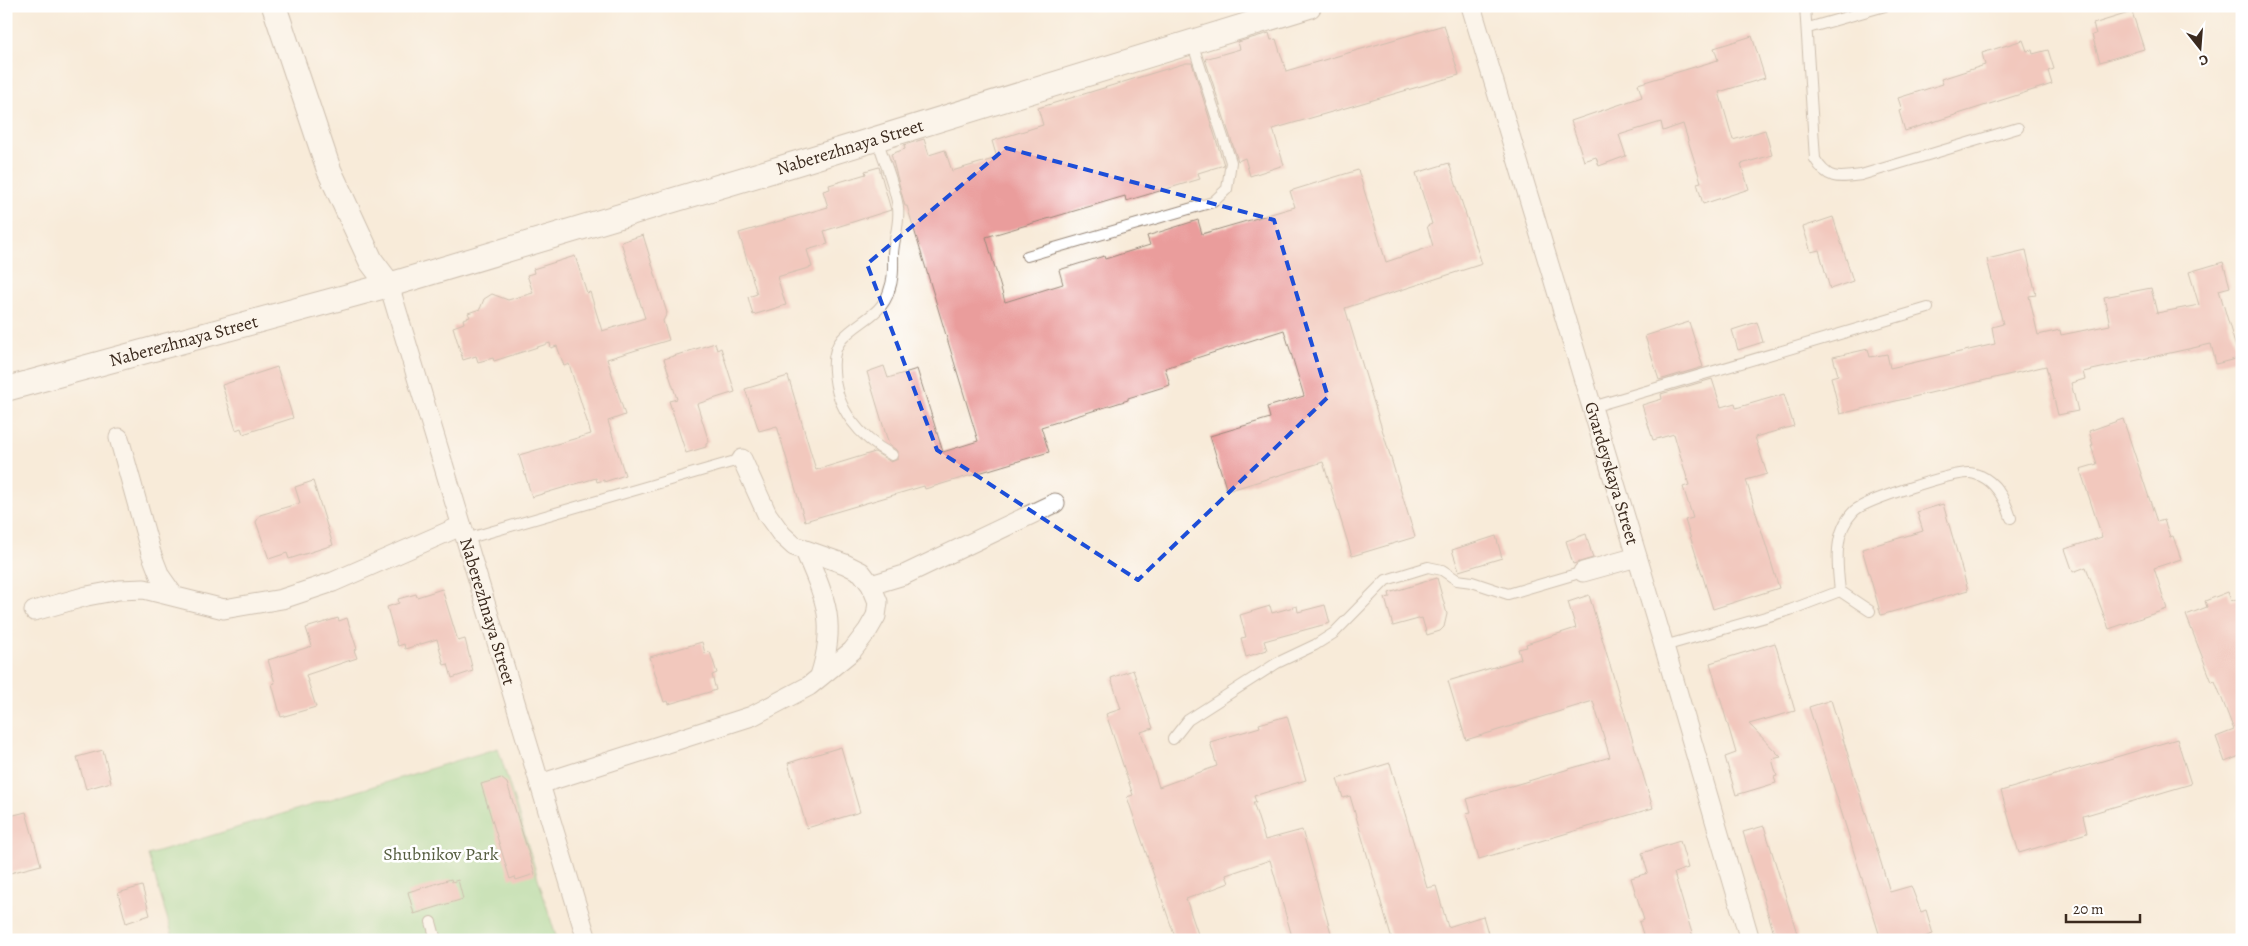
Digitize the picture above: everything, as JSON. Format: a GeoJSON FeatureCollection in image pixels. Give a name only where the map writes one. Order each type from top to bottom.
{"type":"FeatureCollection","features":[{"type":"Feature","properties":{"kind":"street"},"geometry":{"type":"LineString","coordinates":[[274,6],[329,170],[371,261],[389,285]]}},
{"type":"Feature","properties":{"kind":"street","name":"Naberezhnaya Street"},"geometry":{"type":"LineString","coordinates":[[6,390],[389,285],[1310,6]]}},
{"type":"Feature","properties":{"kind":"street","name":"Gvardeyskaya Street"},"geometry":{"type":"LineString","coordinates":[[1471,6],[1664,646],[1750,940]]}},
{"type":"Feature","properties":{"kind":"street","name":"Naberezhnaya Street"},"geometry":{"type":"LineString","coordinates":[[389,285],[587,940]]}},
{"type":"Feature","properties":{"kind":"street"},"geometry":{"type":"LineString","coordinates":[[119,438],[151,553],[160,576],[174,596]]}},
{"type":"Feature","properties":{"kind":"street"},"geometry":{"type":"LineString","coordinates":[[540,784],[752,716],[809,686],[852,651],[868,630],[876,616],[878,602],[871,585],[861,572],[845,564],[794,546],[782,535],[767,514],[742,459]]}},
{"type":"Feature","properties":{"kind":"street"},"geometry":{"type":"LineString","coordinates":[[871,585],[904,575],[1054,503]]}},
{"type":"Feature","properties":{"kind":"street"},"geometry":{"type":"LineString","coordinates":[[34,611],[88,596],[119,590],[144,589],[224,608],[282,598],[333,582],[464,533]]}},
{"type":"Feature","properties":{"kind":"street"},"geometry":{"type":"LineString","coordinates":[[805,551],[821,589],[830,625],[820,676]]}},
{"type":"Feature","properties":{"kind":"street"},"geometry":{"type":"LineString","coordinates":[[1583,572],[1637,556]]}},
{"type":"Feature","properties":{"kind":"lane"},"geometry":{"type":"LineString","coordinates":[[1805,6],[1808,28],[1815,159],[1821,169],[1835,178],[1861,175],[2018,128]]}},
{"type":"Feature","properties":{"kind":"lane"},"geometry":{"type":"LineString","coordinates":[[1808,28],[1885,6]]}},
{"type":"Feature","properties":{"kind":"lane"},"geometry":{"type":"LineString","coordinates":[[1027,256],[1213,202],[1227,189],[1231,162],[1192,42]]}},
{"type":"Feature","properties":{"kind":"lane"},"geometry":{"type":"LineString","coordinates":[[877,138],[898,207],[898,224],[893,255],[894,271],[890,291],[880,309],[841,340],[834,351],[834,368],[835,386],[841,404],[854,425],[866,439],[892,455]]}},
{"type":"Feature","properties":{"kind":"lane"},"geometry":{"type":"LineString","coordinates":[[1592,407],[1928,308]]}},
{"type":"Feature","properties":{"kind":"lane"},"geometry":{"type":"LineString","coordinates":[[464,533],[742,459]]}},
{"type":"Feature","properties":{"kind":"lane"},"geometry":{"type":"LineString","coordinates":[[1840,591],[1838,551],[1841,534],[1854,511],[1876,500],[1907,488],[1970,473],[1981,476],[1991,483],[2006,500],[2010,518]]}},
{"type":"Feature","properties":{"kind":"lane"},"geometry":{"type":"LineString","coordinates":[[1173,739],[1188,720],[1277,663],[1315,645],[1334,633],[1386,580],[1428,567],[1442,570],[1457,580],[1472,582],[1508,594],[1583,572]]}},
{"type":"Feature","properties":{"kind":"lane"},"geometry":{"type":"LineString","coordinates":[[1840,591],[1870,611]]}},
{"type":"Feature","properties":{"kind":"lane"},"geometry":{"type":"LineString","coordinates":[[1664,646],[1790,610],[1840,591]]}},
{"type":"Feature","properties":{"kind":"lane"},"geometry":{"type":"LineString","coordinates":[[430,922],[436,940]]}},
{"type":"Feature","properties":{"kind":"highlighted area"},"geometry":{"type":"Polygon","coordinates":[[[1006,148],[1274,220],[1328,397],[1138,580],[937,450],[867,264],[1006,148]]]}},
{"type":"Feature","properties":{"kind":"green space","name":"Shubnikov Park"},"geometry":{"type":"Polygon","coordinates":[[[498,748],[557,940],[174,940],[148,855],[498,748]]]}},
{"type":"Feature","properties":{"kind":"building"},"geometry":{"type":"Polygon","coordinates":[[[2132,12],[2144,49],[2100,62],[2092,35],[2096,34],[2093,24],[2132,12]]]}},
{"type":"Feature","properties":{"kind":"building"},"geometry":{"type":"Polygon","coordinates":[[[1444,25],[1459,75],[1273,129],[1284,165],[1250,176],[1245,158],[1238,161],[1205,59],[1240,49],[1238,42],[1269,33],[1271,40],[1276,39],[1286,71],[1444,25]]]}},
{"type":"Feature","properties":{"kind":"building"},"geometry":{"type":"Polygon","coordinates":[[[1752,36],[1765,78],[1719,92],[1733,140],[1765,130],[1772,155],[1741,164],[1749,189],[1703,204],[1697,183],[1701,182],[1683,124],[1663,131],[1661,122],[1619,135],[1626,156],[1599,166],[1596,157],[1584,161],[1571,121],[1642,97],[1638,84],[1718,60],[1714,48],[1752,36]]]}},
{"type":"Feature","properties":{"kind":"building"},"geometry":{"type":"Polygon","coordinates":[[[2023,40],[2027,51],[2032,50],[2033,54],[2048,50],[2054,69],[2048,71],[2052,84],[1905,131],[1899,111],[1902,110],[1898,98],[1943,84],[1941,79],[1985,65],[1982,53],[2023,40]]]}},
{"type":"Feature","properties":{"kind":"building"},"geometry":{"type":"Polygon","coordinates":[[[1186,63],[1192,63],[1224,165],[1198,173],[1200,179],[1126,201],[1125,196],[986,237],[1005,302],[1063,284],[1059,270],[1104,256],[1105,259],[1150,245],[1147,236],[1198,220],[1202,234],[1295,207],[1290,191],[1358,170],[1386,262],[1433,246],[1427,226],[1432,224],[1416,173],[1449,163],[1482,264],[1345,308],[1415,537],[1352,556],[1323,462],[1227,491],[1210,436],[1270,418],[1267,407],[1304,396],[1284,330],[1165,368],[1170,385],[1041,427],[1049,452],[925,489],[924,486],[805,521],[777,426],[759,431],[745,389],[788,376],[816,470],[875,452],[891,462],[898,459],[898,451],[889,445],[867,372],[884,366],[888,378],[917,369],[943,452],[978,441],[907,206],[905,206],[891,154],[905,149],[904,145],[924,139],[929,155],[945,150],[952,171],[997,158],[992,141],[1043,125],[1038,108],[1186,63]]]}},
{"type":"Feature","properties":{"kind":"building"},"geometry":{"type":"Polygon","coordinates":[[[879,167],[891,210],[824,231],[828,244],[807,250],[812,267],[777,277],[786,305],[753,315],[748,297],[757,294],[739,233],[828,207],[823,191],[830,189],[829,185],[866,174],[865,171],[879,167]]]}},
{"type":"Feature","properties":{"kind":"building"},"geometry":{"type":"Polygon","coordinates":[[[1833,217],[1853,281],[1830,289],[1819,250],[1811,252],[1803,227],[1833,217]]]}},
{"type":"Feature","properties":{"kind":"building"},"geometry":{"type":"Polygon","coordinates":[[[643,235],[667,313],[663,321],[669,340],[607,359],[625,415],[608,421],[625,475],[604,482],[604,480],[597,482],[596,478],[532,497],[519,455],[591,434],[569,364],[564,366],[557,346],[551,348],[550,343],[494,361],[493,358],[478,362],[476,356],[463,360],[453,327],[464,323],[463,319],[470,317],[468,313],[480,309],[484,299],[492,294],[508,300],[533,293],[527,275],[534,273],[533,269],[575,256],[587,293],[590,292],[602,331],[645,318],[621,242],[643,235]]]}},
{"type":"Feature","properties":{"kind":"building"},"geometry":{"type":"Polygon","coordinates":[[[2026,250],[2036,295],[2029,296],[2038,335],[2060,330],[2061,335],[2110,325],[2104,297],[2151,288],[2157,313],[2199,305],[2189,272],[2223,262],[2230,287],[2219,290],[2239,358],[2216,364],[2211,344],[2083,372],[2085,379],[2071,383],[2078,411],[2058,415],[2046,366],[1840,414],[1831,377],[1838,375],[1833,357],[1868,349],[1870,357],[1887,354],[1890,368],[1995,344],[1992,327],[2003,324],[1987,259],[2026,250]]]}},
{"type":"Feature","properties":{"kind":"building"},"geometry":{"type":"Polygon","coordinates":[[[1689,322],[1703,367],[1659,380],[1645,336],[1689,322]]]}},
{"type":"Feature","properties":{"kind":"building"},"geometry":{"type":"Polygon","coordinates":[[[1757,322],[1763,342],[1738,350],[1732,330],[1757,322]]]}},
{"type":"Feature","properties":{"kind":"building"},"geometry":{"type":"Polygon","coordinates":[[[715,343],[717,350],[721,348],[735,392],[697,404],[709,442],[706,444],[706,447],[686,453],[669,401],[677,399],[664,359],[715,343]]]}},
{"type":"Feature","properties":{"kind":"building"},"geometry":{"type":"Polygon","coordinates":[[[277,367],[293,418],[243,434],[241,428],[236,430],[222,385],[277,367]]]}},
{"type":"Feature","properties":{"kind":"building"},"geometry":{"type":"Polygon","coordinates":[[[1712,379],[1721,407],[1735,403],[1736,408],[1784,394],[1794,426],[1755,437],[1767,474],[1746,480],[1779,588],[1713,609],[1685,520],[1693,518],[1683,487],[1689,485],[1674,434],[1653,440],[1642,405],[1662,399],[1661,394],[1712,379]]]}},
{"type":"Feature","properties":{"kind":"building"},"geometry":{"type":"Polygon","coordinates":[[[2123,419],[2157,522],[2164,520],[2170,537],[2173,536],[2181,559],[2154,568],[2167,609],[2109,629],[2086,567],[2073,572],[2065,549],[2102,537],[2080,469],[2097,464],[2091,446],[2093,445],[2089,431],[2123,419]]]}},
{"type":"Feature","properties":{"kind":"building"},"geometry":{"type":"Polygon","coordinates":[[[313,481],[333,545],[289,559],[287,553],[269,559],[256,522],[260,515],[300,503],[295,487],[313,481]]]}},
{"type":"Feature","properties":{"kind":"building"},"geometry":{"type":"Polygon","coordinates":[[[1943,504],[1968,590],[1881,615],[1862,549],[1923,531],[1917,512],[1943,504]]]}},
{"type":"Feature","properties":{"kind":"building"},"geometry":{"type":"Polygon","coordinates":[[[1586,534],[1593,558],[1573,564],[1566,541],[1586,534]]]}},
{"type":"Feature","properties":{"kind":"building"},"geometry":{"type":"Polygon","coordinates":[[[1496,536],[1502,558],[1459,571],[1452,550],[1496,536]]]}},
{"type":"Feature","properties":{"kind":"building"},"geometry":{"type":"Polygon","coordinates":[[[1437,578],[1447,614],[1444,627],[1440,631],[1427,635],[1422,618],[1393,626],[1385,598],[1390,597],[1389,593],[1437,578]]]}},
{"type":"Feature","properties":{"kind":"building"},"geometry":{"type":"Polygon","coordinates":[[[442,589],[458,641],[465,639],[473,671],[452,678],[448,664],[444,665],[437,639],[405,649],[404,644],[398,646],[387,607],[399,603],[398,599],[416,594],[417,597],[442,589]]]}},
{"type":"Feature","properties":{"kind":"building"},"geometry":{"type":"Polygon","coordinates":[[[2228,592],[2231,601],[2242,597],[2242,755],[2225,762],[2216,737],[2234,730],[2215,681],[2212,682],[2186,615],[2207,607],[2205,601],[2228,592]]]}},
{"type":"Feature","properties":{"kind":"building"},"geometry":{"type":"Polygon","coordinates":[[[1589,595],[1653,808],[1479,859],[1466,813],[1471,812],[1467,799],[1610,757],[1593,701],[1466,740],[1448,681],[1521,659],[1518,649],[1527,647],[1526,644],[1576,628],[1568,602],[1589,595]]]}},
{"type":"Feature","properties":{"kind":"building"},"geometry":{"type":"Polygon","coordinates":[[[1325,605],[1330,623],[1264,641],[1267,650],[1246,657],[1241,638],[1246,637],[1240,615],[1270,606],[1272,613],[1297,606],[1298,612],[1325,605]]]}},
{"type":"Feature","properties":{"kind":"building"},"geometry":{"type":"Polygon","coordinates":[[[338,618],[339,621],[347,618],[357,649],[354,650],[357,658],[306,675],[316,707],[281,717],[272,684],[275,683],[268,660],[312,646],[306,628],[338,618]]]}},
{"type":"Feature","properties":{"kind":"building"},"geometry":{"type":"Polygon","coordinates":[[[702,642],[705,653],[710,652],[717,673],[712,675],[716,690],[669,704],[668,701],[664,702],[650,657],[702,642]]]}},
{"type":"Feature","properties":{"kind":"building"},"geometry":{"type":"Polygon","coordinates":[[[1775,643],[1795,711],[1749,724],[1781,757],[1772,759],[1777,776],[1774,777],[1776,783],[1736,795],[1725,757],[1736,753],[1710,663],[1775,643]]]}},
{"type":"Feature","properties":{"kind":"building"},"geometry":{"type":"Polygon","coordinates":[[[1133,670],[1153,728],[1141,732],[1159,787],[1217,766],[1210,742],[1260,727],[1259,724],[1287,716],[1306,780],[1254,796],[1256,802],[1253,802],[1265,840],[1302,830],[1333,940],[1293,940],[1270,860],[1226,875],[1229,883],[1186,899],[1200,940],[1176,940],[1127,797],[1133,795],[1106,714],[1121,709],[1111,678],[1133,670]]]}},
{"type":"Feature","properties":{"kind":"building"},"geometry":{"type":"Polygon","coordinates":[[[1831,700],[1890,892],[1911,886],[1921,912],[1926,910],[1933,934],[1915,940],[1881,940],[1809,707],[1831,700]]]}},
{"type":"Feature","properties":{"kind":"building"},"geometry":{"type":"Polygon","coordinates":[[[2177,739],[2191,784],[2083,816],[2087,833],[2019,853],[2001,791],[2177,739]]]}},
{"type":"Feature","properties":{"kind":"building"},"geometry":{"type":"Polygon","coordinates":[[[841,747],[860,812],[807,828],[788,763],[841,747]]]}},
{"type":"Feature","properties":{"kind":"building"},"geometry":{"type":"Polygon","coordinates":[[[103,750],[111,782],[86,789],[77,757],[103,750]]]}},
{"type":"Feature","properties":{"kind":"building"},"geometry":{"type":"Polygon","coordinates":[[[1390,763],[1427,888],[1436,886],[1448,927],[1483,916],[1490,940],[1392,940],[1350,796],[1343,798],[1337,779],[1390,763]]]}},
{"type":"Feature","properties":{"kind":"building"},"geometry":{"type":"Polygon","coordinates":[[[501,778],[507,783],[535,874],[516,880],[515,877],[510,879],[481,784],[501,778]]]}},
{"type":"Feature","properties":{"kind":"building"},"geometry":{"type":"Polygon","coordinates":[[[26,812],[41,865],[6,874],[6,817],[26,812]]]}},
{"type":"Feature","properties":{"kind":"building"},"geometry":{"type":"Polygon","coordinates":[[[1764,826],[1799,940],[1776,940],[1743,832],[1764,826]]]}},
{"type":"Feature","properties":{"kind":"building"},"geometry":{"type":"Polygon","coordinates":[[[1680,841],[1688,868],[1674,873],[1694,940],[1645,940],[1639,922],[1644,920],[1631,878],[1648,873],[1642,853],[1680,841]]]}},
{"type":"Feature","properties":{"kind":"building"},"geometry":{"type":"Polygon","coordinates":[[[451,879],[452,882],[458,880],[463,899],[414,914],[408,892],[451,879]]]}},
{"type":"Feature","properties":{"kind":"building"},"geometry":{"type":"Polygon","coordinates":[[[142,886],[150,915],[126,923],[118,893],[142,886]]]}}]}
